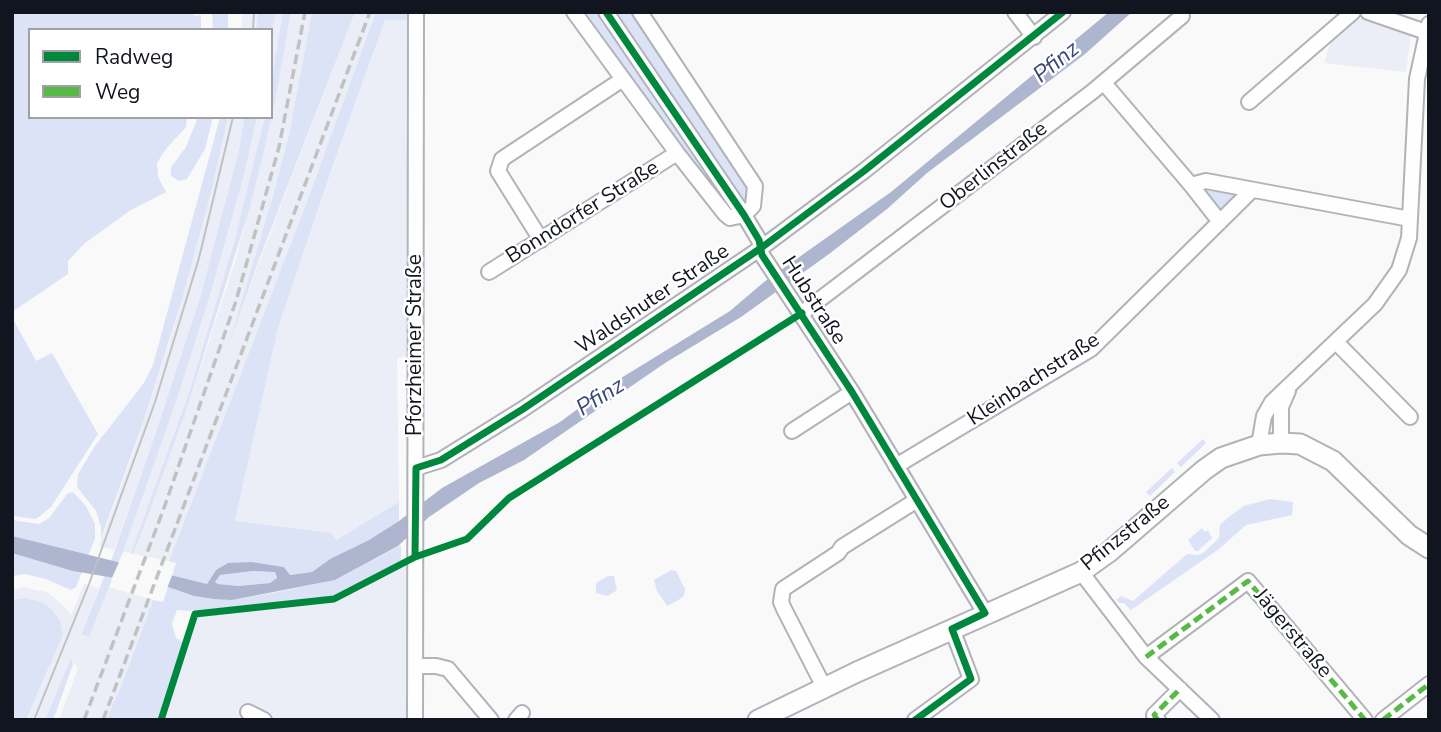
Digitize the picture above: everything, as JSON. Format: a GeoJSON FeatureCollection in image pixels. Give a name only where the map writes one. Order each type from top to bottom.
{"type":"FeatureCollection","features":[{"type":"Feature","properties":{"kind":"main road","name":"Pfinzstraße"},"geometry":{"type":"LineString","coordinates":[[758,720],[824,687],[1082,572],[1212,464],[1221,458],[1259,445],[1300,444],[1333,461],[1409,535],[1429,548]]}},
{"type":"Feature","properties":{"kind":"street","name":"Pforzheimer Straße"},"geometry":{"type":"LineString","coordinates":[[415,720],[416,12]]}},
{"type":"Feature","properties":{"kind":"street"},"geometry":{"type":"LineString","coordinates":[[573,12],[725,214],[730,218],[744,215],[753,205],[755,186],[640,12]]}},
{"type":"Feature","properties":{"kind":"street","name":"Hubstraße"},"geometry":{"type":"LineString","coordinates":[[606,12],[756,233],[771,269],[852,392],[985,614]]}},
{"type":"Feature","properties":{"kind":"street"},"geometry":{"type":"LineString","coordinates":[[1015,12],[1034,37]]}},
{"type":"Feature","properties":{"kind":"street","name":"Waldshuter Straße"},"geometry":{"type":"LineString","coordinates":[[416,468],[441,460],[523,409],[761,248],[864,171],[1063,12]]}},
{"type":"Feature","properties":{"kind":"street"},"geometry":{"type":"LineString","coordinates":[[1249,102],[1353,12]]}},
{"type":"Feature","properties":{"kind":"street"},"geometry":{"type":"LineString","coordinates":[[1259,445],[1264,416],[1272,402],[1376,304],[1399,270],[1409,238],[1417,79],[1427,28],[1368,12]]}},
{"type":"Feature","properties":{"kind":"street","name":"Oberlinstraße"},"geometry":{"type":"LineString","coordinates":[[802,313],[1104,83],[1182,16]]}},
{"type":"Feature","properties":{"kind":"street"},"geometry":{"type":"LineString","coordinates":[[541,240],[498,170],[502,159],[623,79]]}},
{"type":"Feature","properties":{"kind":"street"},"geometry":{"type":"LineString","coordinates":[[1104,83],[1220,222]]}},
{"type":"Feature","properties":{"kind":"street","name":"Bonndorfer Straße"},"geometry":{"type":"LineString","coordinates":[[489,272],[677,153]]}},
{"type":"Feature","properties":{"kind":"street"},"geometry":{"type":"LineString","coordinates":[[1191,185],[1206,181],[1410,219]]}},
{"type":"Feature","properties":{"kind":"street","name":"Kleinbachstraße"},"geometry":{"type":"LineString","coordinates":[[896,466],[1091,349],[1251,191]]}},
{"type":"Feature","properties":{"kind":"street"},"geometry":{"type":"LineString","coordinates":[[1336,342],[1410,417]]}},
{"type":"Feature","properties":{"kind":"street"},"geometry":{"type":"LineString","coordinates":[[1281,443],[1282,407],[1286,393],[1295,381]]}},
{"type":"Feature","properties":{"kind":"street"},"geometry":{"type":"LineString","coordinates":[[792,431],[852,392]]}},
{"type":"Feature","properties":{"kind":"street"},"geometry":{"type":"LineString","coordinates":[[824,687],[781,602],[783,589],[838,553],[842,547],[917,500]]}},
{"type":"Feature","properties":{"kind":"street"},"geometry":{"type":"LineString","coordinates":[[1082,572],[1146,657],[1212,720]]}},
{"type":"Feature","properties":{"kind":"street","name":"Jägerstraße"},"geometry":{"type":"LineString","coordinates":[[1146,657],[1248,581],[1365,720]]}},
{"type":"Feature","properties":{"kind":"street"},"geometry":{"type":"LineString","coordinates":[[915,720],[971,679],[952,629]]}},
{"type":"Feature","properties":{"kind":"street"},"geometry":{"type":"LineString","coordinates":[[416,666],[448,669],[491,720]]}},
{"type":"Feature","properties":{"kind":"street"},"geometry":{"type":"LineString","coordinates":[[1383,720],[1429,684]]}},
{"type":"Feature","properties":{"kind":"street"},"geometry":{"type":"LineString","coordinates":[[1153,718],[1180,689]]}},
{"type":"Feature","properties":{"kind":"street"},"geometry":{"type":"LineString","coordinates":[[248,712],[264,720]]}},
{"type":"Feature","properties":{"kind":"shaded area"},"geometry":{"type":"Polygon","coordinates":[[[12,12],[193,12],[194,16],[201,15],[201,28],[28,28],[28,119],[187,119],[186,127],[157,163],[158,177],[166,192],[131,210],[85,243],[68,261],[68,274],[12,312],[12,12]]]}},
{"type":"Feature","properties":{"kind":"shaded area"},"geometry":{"type":"Polygon","coordinates":[[[212,12],[228,12],[228,28],[213,28],[212,12]]]}},
{"type":"Feature","properties":{"kind":"shaded area"},"geometry":{"type":"Polygon","coordinates":[[[243,12],[258,12],[256,28],[241,28],[243,12]]]}},
{"type":"Feature","properties":{"kind":"shaded area"},"geometry":{"type":"Polygon","coordinates":[[[258,12],[276,12],[273,28],[256,28],[258,12]]]}},
{"type":"Feature","properties":{"kind":"shaded area"},"geometry":{"type":"Polygon","coordinates":[[[276,12],[283,12],[273,71],[273,28],[276,12]]]}},
{"type":"Feature","properties":{"kind":"shaded area"},"geometry":{"type":"Polygon","coordinates":[[[283,12],[291,12],[273,109],[273,71],[283,12]]]}},
{"type":"Feature","properties":{"kind":"shaded area"},"geometry":{"type":"Polygon","coordinates":[[[291,12],[312,12],[289,135],[234,328],[355,12],[376,12],[306,204],[169,561],[133,554],[187,408],[234,265],[270,119],[273,119],[273,105],[291,12]]]}},
{"type":"Feature","properties":{"kind":"shaded area"},"geometry":{"type":"Polygon","coordinates":[[[312,12],[355,12],[229,344],[289,135],[312,12]]]}},
{"type":"Feature","properties":{"kind":"shaded area"},"geometry":{"type":"Polygon","coordinates":[[[376,12],[409,12],[408,20],[385,20],[334,162],[278,328],[235,521],[331,533],[336,540],[399,502],[399,521],[369,540],[330,559],[312,572],[290,575],[284,567],[252,562],[216,570],[207,584],[172,576],[176,563],[169,561],[306,204],[376,12]]]}},
{"type":"Feature","properties":{"kind":"shaded area"},"geometry":{"type":"Polygon","coordinates":[[[580,12],[600,12],[732,209],[727,209],[580,12]]]}},
{"type":"Feature","properties":{"kind":"shaded area"},"geometry":{"type":"Polygon","coordinates":[[[615,12],[634,12],[749,192],[745,201],[615,12]]]}},
{"type":"Feature","properties":{"kind":"shaded area"},"geometry":{"type":"Polygon","coordinates":[[[1367,17],[1409,33],[1411,36],[1406,72],[1324,63],[1332,39],[1355,19],[1367,17]]]}},
{"type":"Feature","properties":{"kind":"shaded area"},"geometry":{"type":"Polygon","coordinates":[[[385,20],[408,20],[406,356],[397,358],[399,502],[336,540],[235,522],[278,328],[385,20]]]}},
{"type":"Feature","properties":{"kind":"shaded area"},"geometry":{"type":"Polygon","coordinates":[[[197,119],[212,119],[205,149],[187,179],[179,181],[171,176],[171,167],[186,147],[197,119]]]}},
{"type":"Feature","properties":{"kind":"shaded area"},"geometry":{"type":"Polygon","coordinates":[[[219,119],[228,119],[211,193],[182,299],[143,423],[101,538],[96,511],[77,487],[78,474],[95,446],[144,383],[153,365],[219,119]]]}},
{"type":"Feature","properties":{"kind":"shaded area"},"geometry":{"type":"Polygon","coordinates":[[[228,119],[244,119],[239,150],[200,298],[154,438],[114,550],[99,546],[171,337],[211,193],[228,119]]]}},
{"type":"Feature","properties":{"kind":"shaded area"},"geometry":{"type":"Polygon","coordinates":[[[244,119],[257,119],[244,175],[211,292],[177,399],[123,552],[118,563],[111,561],[200,298],[239,150],[244,119]]]}},
{"type":"Feature","properties":{"kind":"shaded area"},"geometry":{"type":"Polygon","coordinates":[[[257,119],[265,119],[235,239],[190,390],[131,553],[123,552],[177,399],[244,175],[257,119]]]}},
{"type":"Feature","properties":{"kind":"shaded area"},"geometry":{"type":"Polygon","coordinates":[[[265,119],[271,119],[250,207],[187,408],[133,554],[131,553],[190,390],[235,239],[265,119]]]}},
{"type":"Feature","properties":{"kind":"shaded area"},"geometry":{"type":"Polygon","coordinates":[[[1205,190],[1235,195],[1218,211],[1203,193],[1205,190]]]}},
{"type":"Feature","properties":{"kind":"shaded area"},"geometry":{"type":"Polygon","coordinates":[[[12,317],[36,361],[52,353],[98,434],[51,507],[36,519],[12,516],[12,317]]]}},
{"type":"Feature","properties":{"kind":"shaded area"},"geometry":{"type":"Polygon","coordinates":[[[1203,439],[1206,443],[1181,467],[1177,463],[1203,439]]]}},
{"type":"Feature","properties":{"kind":"shaded area"},"geometry":{"type":"Polygon","coordinates":[[[1172,468],[1175,472],[1150,496],[1146,492],[1172,468]]]}},
{"type":"Feature","properties":{"kind":"shaded area"},"geometry":{"type":"Polygon","coordinates":[[[73,492],[86,506],[95,524],[95,539],[88,556],[12,536],[12,520],[39,524],[49,518],[68,493],[73,492]]]}},
{"type":"Feature","properties":{"kind":"shaded area"},"geometry":{"type":"Polygon","coordinates":[[[1270,499],[1293,502],[1292,515],[1246,525],[1219,549],[1131,610],[1116,600],[1121,596],[1133,601],[1187,554],[1203,553],[1219,538],[1220,525],[1230,516],[1244,506],[1270,499]]]}},
{"type":"Feature","properties":{"kind":"shaded area"},"geometry":{"type":"Polygon","coordinates":[[[1202,528],[1205,532],[1208,530],[1212,538],[1195,551],[1188,540],[1202,528]]]}},
{"type":"Feature","properties":{"kind":"shaded area"},"geometry":{"type":"Polygon","coordinates":[[[401,545],[401,561],[334,596],[177,610],[172,624],[176,638],[183,642],[157,720],[106,720],[153,600],[163,602],[168,587],[194,596],[232,600],[272,593],[335,580],[401,545]]]}},
{"type":"Feature","properties":{"kind":"shaded area"},"geometry":{"type":"Polygon","coordinates":[[[12,553],[82,572],[76,587],[71,590],[46,579],[25,574],[12,576],[12,553]]]}},
{"type":"Feature","properties":{"kind":"shaded area"},"geometry":{"type":"Polygon","coordinates":[[[408,565],[407,720],[164,720],[198,616],[334,603],[408,565]]]}},
{"type":"Feature","properties":{"kind":"shaded area"},"geometry":{"type":"Polygon","coordinates":[[[671,570],[676,571],[685,589],[684,596],[667,606],[657,591],[654,580],[671,570]]]}},
{"type":"Feature","properties":{"kind":"shaded area"},"geometry":{"type":"Polygon","coordinates":[[[253,571],[275,572],[277,579],[270,583],[237,586],[218,584],[215,581],[220,575],[253,571]]]}},
{"type":"Feature","properties":{"kind":"shaded area"},"geometry":{"type":"Polygon","coordinates":[[[105,575],[113,577],[89,637],[81,634],[105,575]]]}},
{"type":"Feature","properties":{"kind":"shaded area"},"geometry":{"type":"Polygon","coordinates":[[[608,576],[614,576],[617,590],[608,596],[596,593],[596,583],[608,576]]]}},
{"type":"Feature","properties":{"kind":"shaded area"},"geometry":{"type":"Polygon","coordinates":[[[84,584],[99,588],[81,633],[89,637],[108,587],[153,600],[124,679],[106,720],[59,720],[78,668],[71,659],[45,720],[26,720],[50,666],[16,599],[12,600],[12,590],[22,587],[47,592],[71,615],[84,584]]]}},
{"type":"Feature","properties":{"kind":"shaded area"},"geometry":{"type":"Polygon","coordinates":[[[25,598],[44,603],[53,611],[60,621],[63,635],[26,720],[12,720],[12,600],[25,598]]]}},
{"type":"Feature","properties":{"kind":"shaded area"},"geometry":{"type":"Polygon","coordinates":[[[71,658],[73,664],[53,720],[45,720],[71,658]]]}},
{"type":"Feature","properties":{"kind":"water","name":"Pfinz"},"geometry":{"type":"Polygon","coordinates":[[[1109,12],[1132,12],[1085,54],[927,173],[887,209],[741,317],[665,363],[524,460],[479,483],[429,517],[398,546],[335,580],[232,600],[214,599],[194,596],[168,587],[73,571],[12,553],[12,536],[207,584],[216,570],[228,563],[252,562],[284,567],[290,575],[312,572],[330,559],[369,540],[399,521],[442,488],[560,422],[613,383],[730,311],[764,282],[891,192],[1109,12]],[[253,571],[220,575],[215,582],[238,586],[270,583],[277,578],[275,572],[253,571]]]}},
{"type":"Feature","properties":{"kind":"pier"},"geometry":{"type":"Polygon","coordinates":[[[120,560],[173,573],[166,591],[111,580],[120,560]]]}},
{"type":"Feature","properties":{"kind":"tram line"},"geometry":{"type":"LineString","coordinates":[[253,28],[254,12]]}},
{"type":"Feature","properties":{"kind":"tram line"},"geometry":{"type":"LineString","coordinates":[[34,720],[89,584],[155,402],[199,258],[233,119]]}},
{"type":"Feature","properties":{"kind":"railway"},"geometry":{"type":"LineString","coordinates":[[84,720],[164,508],[236,301],[279,147],[305,12]]}},
{"type":"Feature","properties":{"kind":"railway"},"geometry":{"type":"LineString","coordinates":[[103,720],[370,12]]}},
{"type":"Feature","properties":{"kind":"marked path"},"geometry":{"type":"LineString","coordinates":[[1146,657],[1248,581],[1365,720]]}},
{"type":"Feature","properties":{"kind":"marked path"},"geometry":{"type":"LineString","coordinates":[[1383,720],[1429,684]]}},
{"type":"Feature","properties":{"kind":"marked path"},"geometry":{"type":"LineString","coordinates":[[1158,720],[1154,715],[1180,689]]}},
{"type":"Feature","properties":{"kind":"cycle path"},"geometry":{"type":"LineString","coordinates":[[606,12],[744,215],[759,240],[762,255],[852,392],[985,613],[952,629],[971,679],[915,720]]}},
{"type":"Feature","properties":{"kind":"cycle path"},"geometry":{"type":"LineString","coordinates":[[415,557],[416,468],[441,460],[523,409],[761,248],[864,171],[1063,12]]}},
{"type":"Feature","properties":{"kind":"cycle path"},"geometry":{"type":"LineString","coordinates":[[161,720],[195,614],[334,599],[415,557],[467,539],[509,498],[802,313]]}}]}
